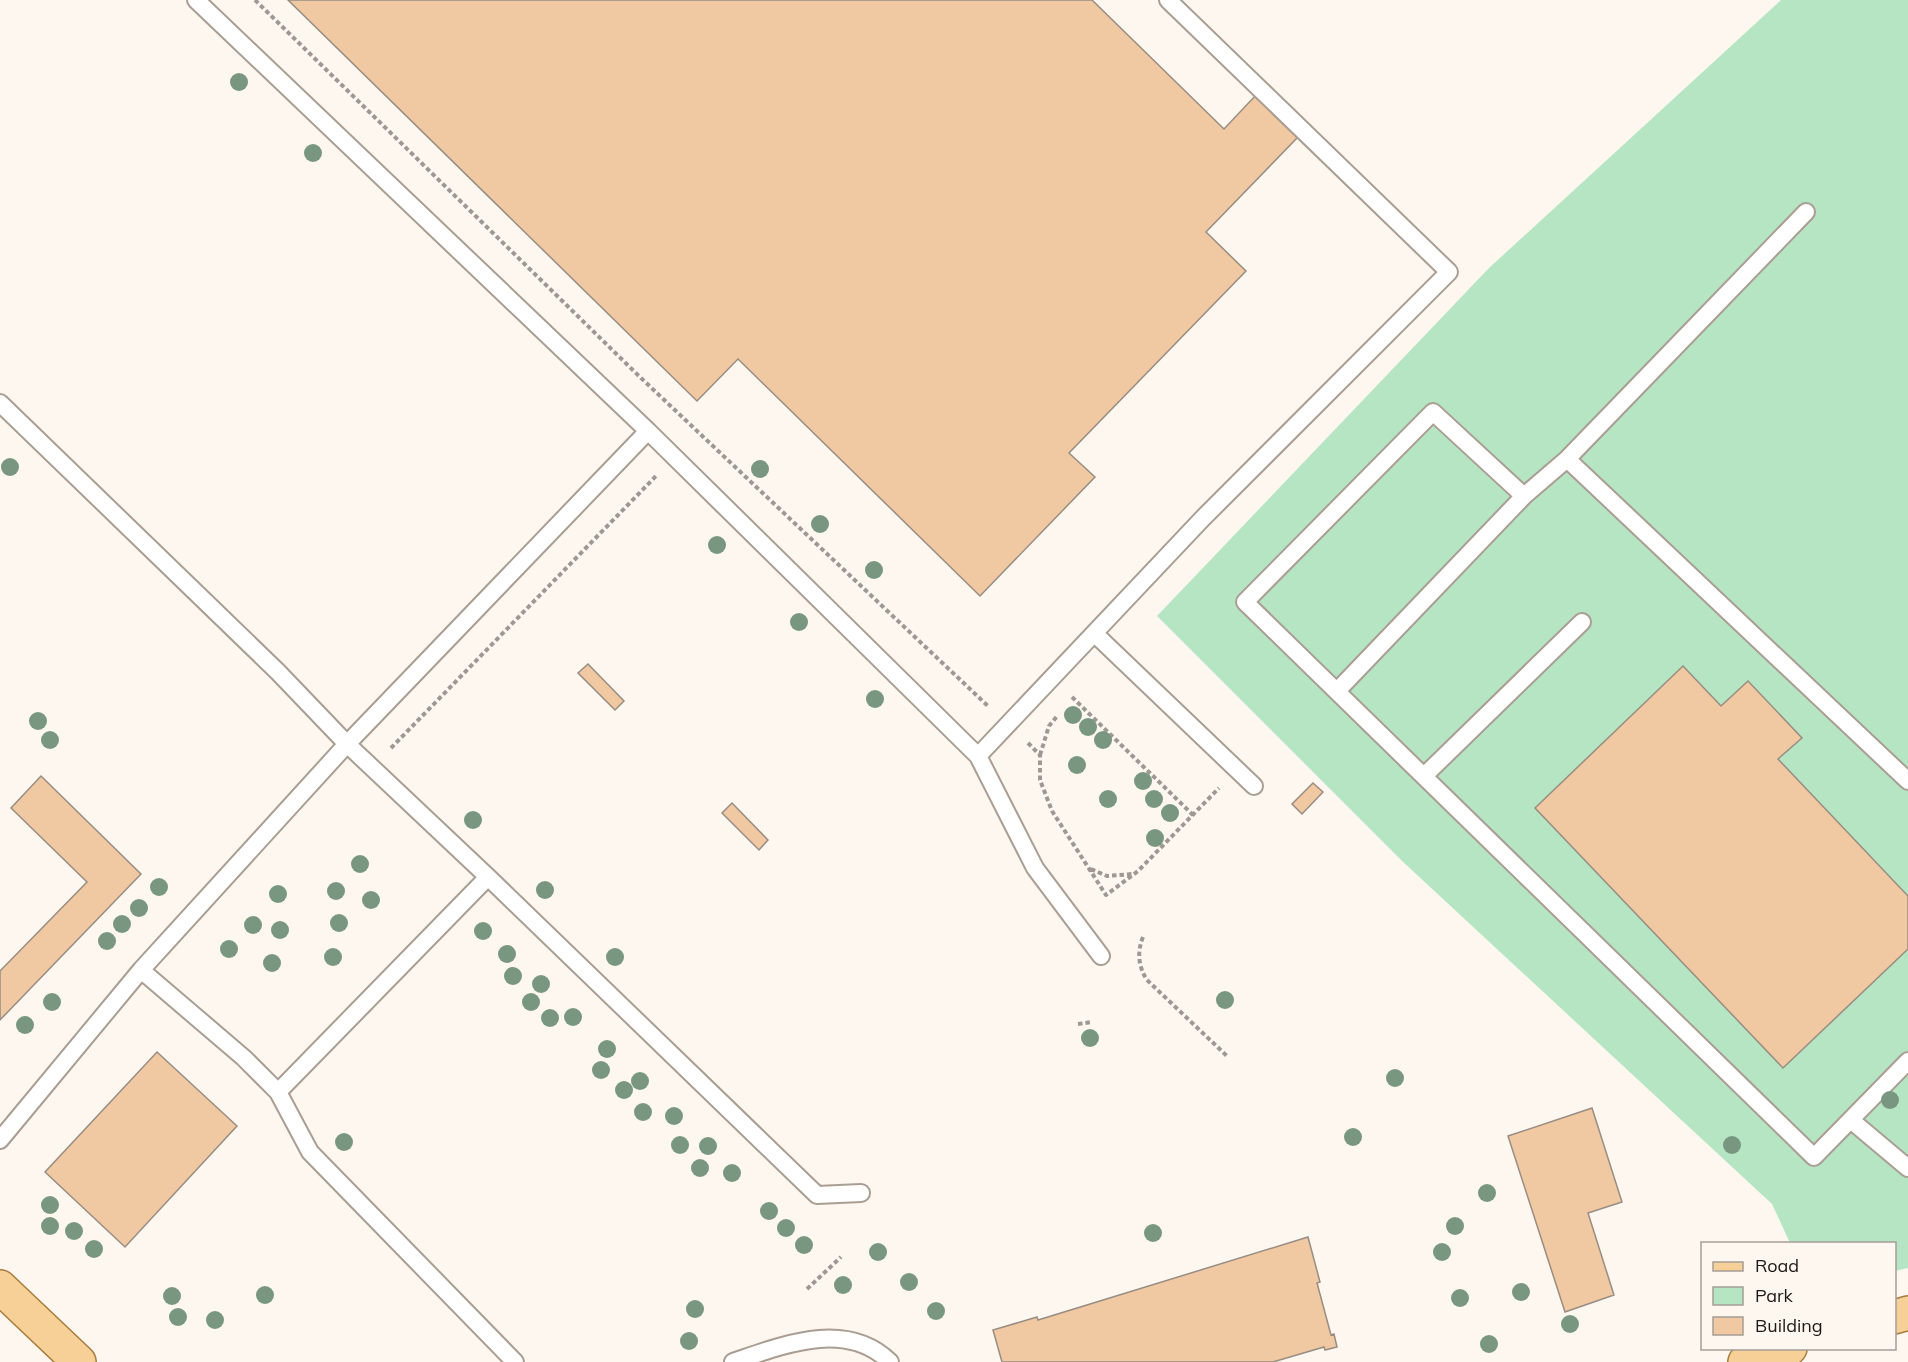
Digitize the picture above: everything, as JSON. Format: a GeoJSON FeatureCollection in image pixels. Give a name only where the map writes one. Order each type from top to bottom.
{"type":"FeatureCollection","features":[{"type":"Feature","properties":{"kind":"main road"},"geometry":{"type":"LineString","coordinates":[[0,1287],[79,1362]]}},
{"type":"Feature","properties":{"kind":"main road"},"geometry":{"type":"LineString","coordinates":[[1746,1362],[1784,1350]]}},
{"type":"Feature","properties":{"kind":"lane"},"geometry":{"type":"LineString","coordinates":[[196,0],[648,431],[978,756],[1035,868],[1101,956]]}},
{"type":"Feature","properties":{"kind":"lane"},"geometry":{"type":"LineString","coordinates":[[978,756],[1203,518],[1449,272],[1168,0]]}},
{"type":"Feature","properties":{"kind":"lane"},"geometry":{"type":"LineString","coordinates":[[1337,691],[1524,496],[1567,459],[1806,212]]}},
{"type":"Feature","properties":{"kind":"lane"},"geometry":{"type":"LineString","coordinates":[[0,403],[278,672],[347,744],[817,1194],[861,1193]]}},
{"type":"Feature","properties":{"kind":"lane"},"geometry":{"type":"LineString","coordinates":[[1524,496],[1433,412],[1245,602],[1814,1157],[1852,1121],[1908,1061]]}},
{"type":"Feature","properties":{"kind":"lane"},"geometry":{"type":"LineString","coordinates":[[0,1140],[141,970],[347,744],[648,431]]}},
{"type":"Feature","properties":{"kind":"lane"},"geometry":{"type":"LineString","coordinates":[[1567,459],[1908,781]]}},
{"type":"Feature","properties":{"kind":"lane"},"geometry":{"type":"LineString","coordinates":[[1424,776],[1582,622]]}},
{"type":"Feature","properties":{"kind":"lane"},"geometry":{"type":"LineString","coordinates":[[1095,634],[1254,786]]}},
{"type":"Feature","properties":{"kind":"lane"},"geometry":{"type":"LineString","coordinates":[[278,1092],[488,877]]}},
{"type":"Feature","properties":{"kind":"lane"},"geometry":{"type":"LineString","coordinates":[[141,970],[244,1058],[278,1092],[310,1152],[515,1362]]}},
{"type":"Feature","properties":{"kind":"lane"},"geometry":{"type":"LineString","coordinates":[[1852,1121],[1908,1168]]}},
{"type":"Feature","properties":{"kind":"lane"},"geometry":{"type":"LineString","coordinates":[[733,1362],[814,1338],[861,1342],[879,1351],[890,1362]]}},
{"type":"Feature","properties":{"kind":"path"},"geometry":{"type":"LineString","coordinates":[[255,0],[698,432],[1040,755],[1040,780],[1053,811],[1106,895],[1138,872],[1237,770]]}},
{"type":"Feature","properties":{"kind":"path"},"geometry":{"type":"LineString","coordinates":[[372,767],[698,432]]}},
{"type":"Feature","properties":{"kind":"path"},"geometry":{"type":"LineString","coordinates":[[1072,696],[1193,815]]}},
{"type":"Feature","properties":{"kind":"path"},"geometry":{"type":"LineString","coordinates":[[1089,869],[1107,876],[1124,877],[1138,872]]}},
{"type":"Feature","properties":{"kind":"path"},"geometry":{"type":"LineString","coordinates":[[1143,937],[1139,954],[1141,969],[1147,980],[1227,1056]]}},
{"type":"Feature","properties":{"kind":"path"},"geometry":{"type":"LineString","coordinates":[[1078,1024],[1092,1022]]}},
{"type":"Feature","properties":{"kind":"path"},"geometry":{"type":"LineString","coordinates":[[807,1289],[841,1257]]}},
{"type":"Feature","properties":{"kind":"green space"},"geometry":{"type":"Polygon","coordinates":[[[1781,0],[1908,0],[1908,1268],[1896,1271],[1896,1242],[1790,1242],[1772,1204],[1401,860],[1157,616],[1489,268],[1781,0]]]}},
{"type":"Feature","properties":{"kind":"building"},"geometry":{"type":"Polygon","coordinates":[[[288,0],[1092,0],[1224,129],[1256,95],[1298,137],[1206,232],[1246,271],[1069,453],[1095,477],[980,596],[738,359],[697,401],[288,0]]]}},
{"type":"Feature","properties":{"kind":"building"},"geometry":{"type":"Polygon","coordinates":[[[588,664],[624,701],[615,710],[578,673],[588,664]]]}},
{"type":"Feature","properties":{"kind":"building"},"geometry":{"type":"Polygon","coordinates":[[[1683,666],[1721,706],[1748,681],[1802,738],[1778,759],[1908,896],[1908,949],[1783,1068],[1535,808],[1683,666]]]}},
{"type":"Feature","properties":{"kind":"building"},"geometry":{"type":"Polygon","coordinates":[[[41,776],[141,874],[0,1020],[0,971],[87,882],[11,808],[41,776]]]}},
{"type":"Feature","properties":{"kind":"building"},"geometry":{"type":"Polygon","coordinates":[[[1313,783],[1323,792],[1302,814],[1292,804],[1313,783]]]}},
{"type":"Feature","properties":{"kind":"building"},"geometry":{"type":"Polygon","coordinates":[[[732,803],[768,840],[759,850],[722,813],[732,803]]]}},
{"type":"Feature","properties":{"kind":"building"},"geometry":{"type":"Polygon","coordinates":[[[157,1052],[237,1126],[125,1247],[45,1172],[157,1052]]]}},
{"type":"Feature","properties":{"kind":"building"},"geometry":{"type":"Polygon","coordinates":[[[1592,1108],[1622,1202],[1588,1213],[1614,1295],[1565,1312],[1508,1136],[1592,1108]]]}},
{"type":"Feature","properties":{"kind":"building"},"geometry":{"type":"Polygon","coordinates":[[[1308,1237],[1320,1282],[1317,1283],[1331,1335],[1334,1334],[1337,1347],[1325,1350],[1324,1347],[1273,1362],[1002,1362],[993,1330],[1037,1317],[1038,1320],[1308,1237]]]}}]}
